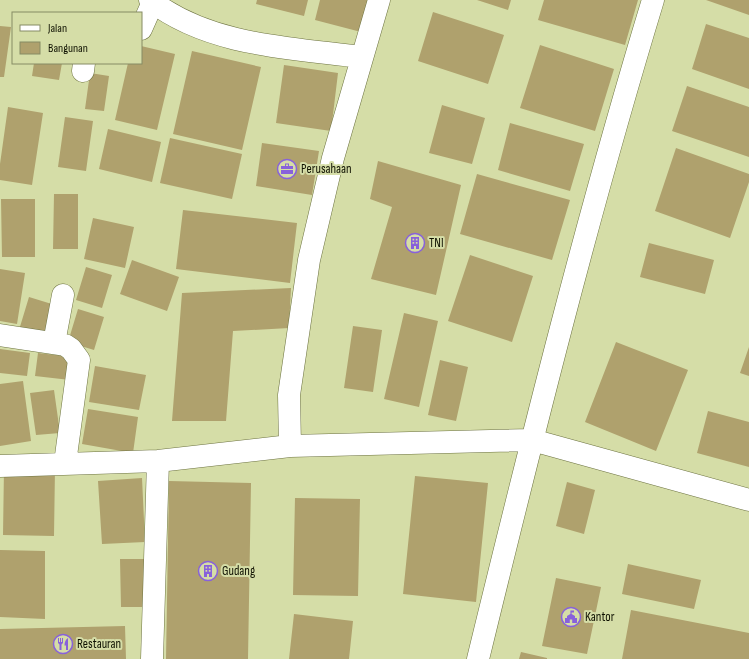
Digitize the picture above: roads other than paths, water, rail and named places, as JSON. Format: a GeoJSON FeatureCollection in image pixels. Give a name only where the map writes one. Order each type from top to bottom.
{"type":"FeatureCollection","features":[{"type":"Feature","properties":{"kind":"street"},"geometry":{"type":"LineString","coordinates":[[290,446],[289,395],[309,260],[333,158],[379,0]]}},
{"type":"Feature","properties":{"kind":"street"},"geometry":{"type":"LineString","coordinates":[[478,659],[532,440],[620,109],[653,0]]}},
{"type":"Feature","properties":{"kind":"street"},"geometry":{"type":"LineString","coordinates":[[142,26],[152,1],[163,10],[188,22],[238,40],[362,57]]}},
{"type":"Feature","properties":{"kind":"street"},"geometry":{"type":"LineString","coordinates":[[54,343],[64,295]]}},
{"type":"Feature","properties":{"kind":"street"},"geometry":{"type":"LineString","coordinates":[[0,335],[65,345],[71,349],[79,360],[65,463]]}},
{"type":"Feature","properties":{"kind":"street"},"geometry":{"type":"LineString","coordinates":[[0,466],[158,461],[290,446],[532,440],[749,500]]}},
{"type":"Feature","properties":{"kind":"street"},"geometry":{"type":"LineString","coordinates":[[152,659],[158,461]]}},
{"type":"Feature","properties":{"kind":"place","name":"Perusahaan"},"geometry":{"type":"Point","coordinates":[287,169]}},
{"type":"Feature","properties":{"kind":"place","name":"TNI"},"geometry":{"type":"Point","coordinates":[415,243]}},
{"type":"Feature","properties":{"kind":"place","name":"Gudang"},"geometry":{"type":"Point","coordinates":[208,571]}},
{"type":"Feature","properties":{"kind":"place","name":"Kantor"},"geometry":{"type":"Point","coordinates":[571,617]}},
{"type":"Feature","properties":{"kind":"place","name":"Restauran"},"geometry":{"type":"Point","coordinates":[63,644]}}]}
